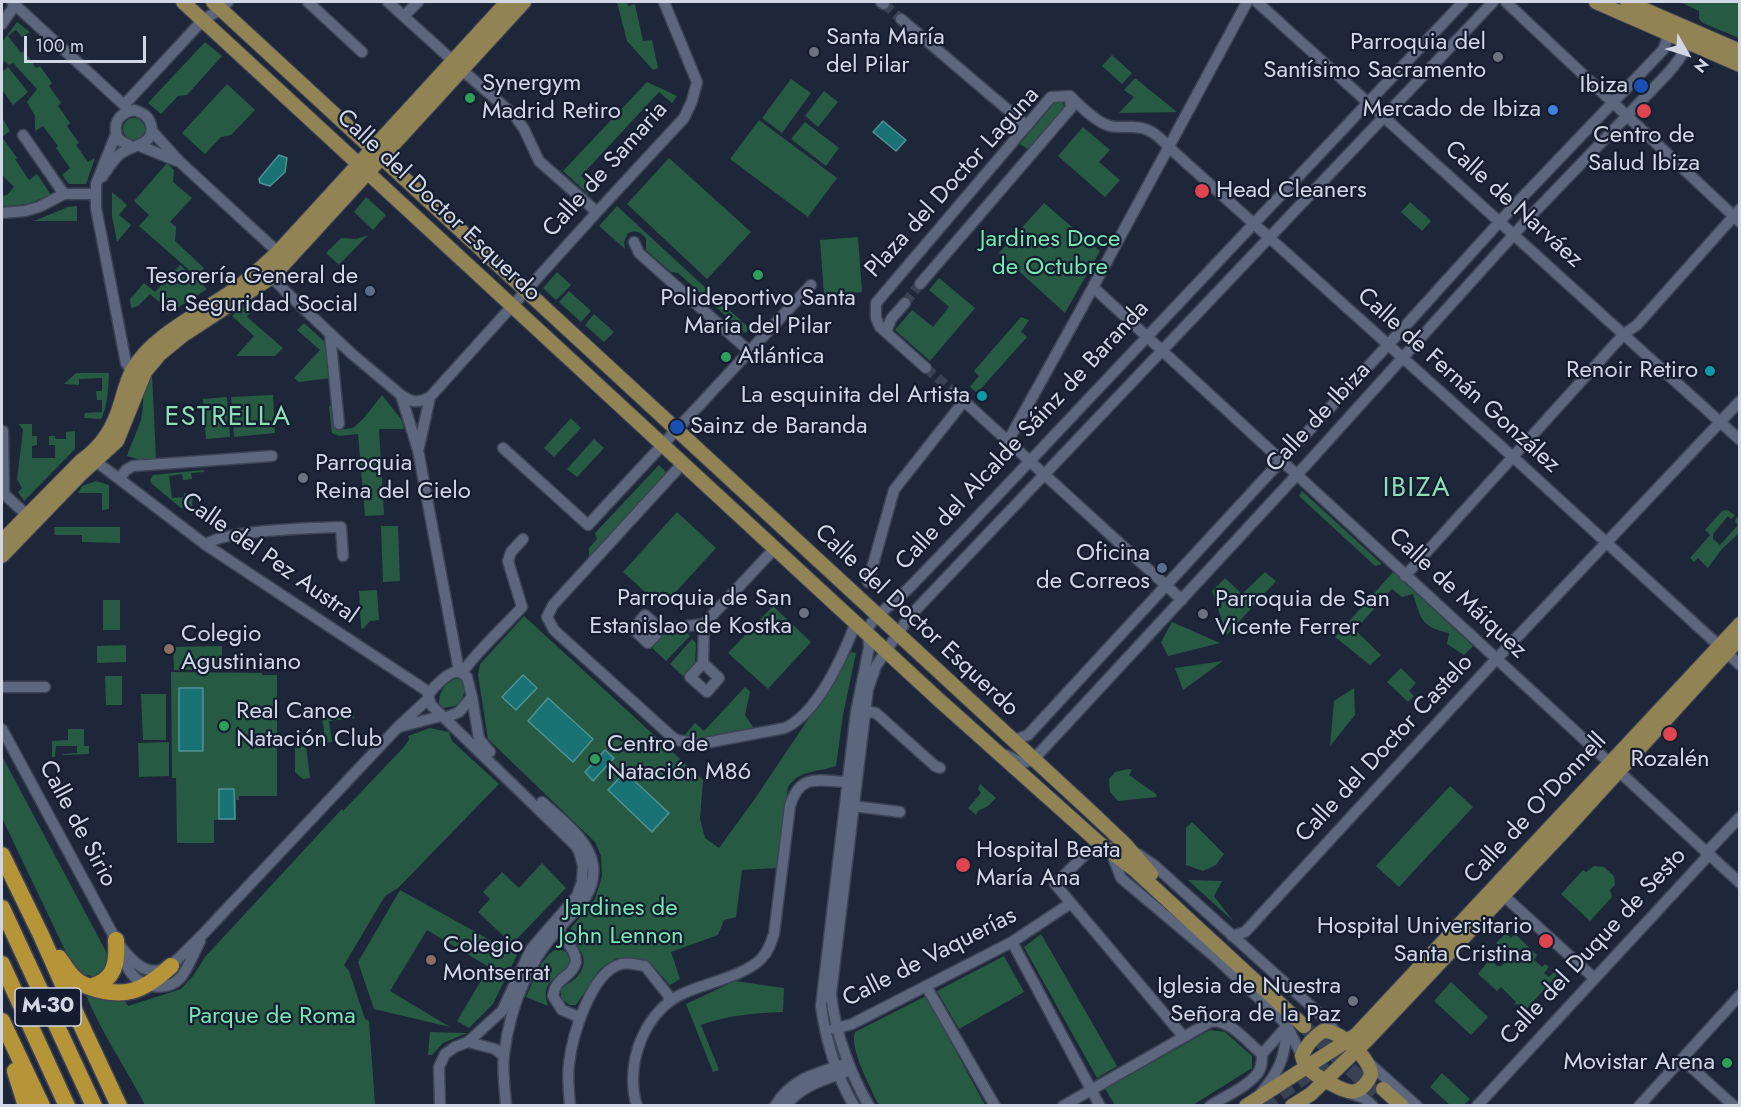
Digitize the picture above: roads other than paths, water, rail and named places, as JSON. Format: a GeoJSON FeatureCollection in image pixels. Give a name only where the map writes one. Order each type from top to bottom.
{"type":"FeatureCollection","features":[{"type":"Feature","properties":{"kind":"highway","name":"M-30"},"geometry":{"type":"LineString","coordinates":[[2,857],[41,934],[119,1106]]}},
{"type":"Feature","properties":{"kind":"highway","name":"M-30"},"geometry":{"type":"LineString","coordinates":[[2,908],[94,1106]]}},
{"type":"Feature","properties":{"kind":"highway"},"geometry":{"type":"LineString","coordinates":[[41,934],[71,975],[99,991],[123,993],[148,985],[171,966]]}},
{"type":"Feature","properties":{"kind":"highway"},"geometry":{"type":"LineString","coordinates":[[87,986],[102,982],[114,970],[117,956],[116,939]]}},
{"type":"Feature","properties":{"kind":"highway","name":"M-30"},"geometry":{"type":"LineString","coordinates":[[2,964],[67,1106]]}},
{"type":"Feature","properties":{"kind":"highway","name":"M-30"},"geometry":{"type":"LineString","coordinates":[[2,1021],[42,1106]]}},
{"type":"Feature","properties":{"kind":"highway"},"geometry":{"type":"LineString","coordinates":[[2,1040],[13,1064],[26,1106]]}},
{"type":"Feature","properties":{"kind":"main road","name":"Calle del Doctor Esquerdo"},"geometry":{"type":"LineString","coordinates":[[183,2],[992,747],[1306,1023],[1147,871],[1125,844],[377,153],[221,4]]}},
{"type":"Feature","properties":{"kind":"main road"},"geometry":{"type":"LineString","coordinates":[[2,541],[81,461],[95,456],[117,441],[145,372],[160,354],[182,336],[273,277],[364,168],[457,64],[507,2]]}},
{"type":"Feature","properties":{"kind":"main road"},"geometry":{"type":"LineString","coordinates":[[457,64],[524,2]]}},
{"type":"Feature","properties":{"kind":"main road"},"geometry":{"type":"LineString","coordinates":[[1596,2],[1740,65]]}},
{"type":"Feature","properties":{"kind":"main road"},"geometry":{"type":"LineString","coordinates":[[1627,2],[1740,51]]}},
{"type":"Feature","properties":{"kind":"main road"},"geometry":{"type":"LineString","coordinates":[[2,556],[88,467],[114,422],[132,370],[149,350],[182,322],[250,278],[364,168]]}},
{"type":"Feature","properties":{"kind":"main road"},"geometry":{"type":"LineString","coordinates":[[775,548],[789,533]]}},
{"type":"Feature","properties":{"kind":"main road","name":"Calle de O'Donnell"},"geometry":{"type":"LineString","coordinates":[[1292,1106],[1311,1094],[1324,1080],[1346,1042],[1503,895],[1614,767],[1723,649],[1740,624]]}},
{"type":"Feature","properties":{"kind":"main road","name":"Calle de O'Donnell"},"geometry":{"type":"LineString","coordinates":[[1723,649],[1740,638]]}},
{"type":"Feature","properties":{"kind":"main road","name":"Calle de O'Donnell"},"geometry":{"type":"LineString","coordinates":[[1252,1102],[1304,1062],[1356,1035],[1486,897],[1614,767]]}},
{"type":"Feature","properties":{"kind":"main road"},"geometry":{"type":"LineString","coordinates":[[1346,1042],[1330,1030],[1320,1033],[1308,1045],[1304,1062],[1324,1080],[1346,1092],[1360,1090],[1365,1085],[1371,1075],[1370,1064]]}},
{"type":"Feature","properties":{"kind":"main road","name":"Calle del Doctor Esquerdo"},"geometry":{"type":"LineString","coordinates":[[1346,1042],[1370,1064]]}},
{"type":"Feature","properties":{"kind":"main road"},"geometry":{"type":"LineString","coordinates":[[1378,1096],[1389,1106]]}},
{"type":"Feature","properties":{"kind":"main road"},"geometry":{"type":"LineString","coordinates":[[1378,1096],[1402,1106]]}},
{"type":"Feature","properties":{"kind":"street"},"geometry":{"type":"LineString","coordinates":[[308,2],[362,52]]}},
{"type":"Feature","properties":{"kind":"street"},"geometry":{"type":"LineString","coordinates":[[388,2],[515,116],[524,129],[539,161],[597,212]]}},
{"type":"Feature","properties":{"kind":"street"},"geometry":{"type":"LineString","coordinates":[[404,16],[418,2]]}},
{"type":"Feature","properties":{"kind":"street","name":"Calle de Samaria"},"geometry":{"type":"LineString","coordinates":[[430,397],[684,118],[697,82],[664,2]]}},
{"type":"Feature","properties":{"kind":"street"},"geometry":{"type":"LineString","coordinates":[[1008,441],[1247,2]]}},
{"type":"Feature","properties":{"kind":"street","name":"Calle de Narváez"},"geometry":{"type":"LineString","coordinates":[[1257,2],[1740,440]]}},
{"type":"Feature","properties":{"kind":"street","name":"Calle del Alcalde Sáinz de Baranda"},"geometry":{"type":"LineString","coordinates":[[869,1106],[850,1066],[838,1028],[831,994],[853,806],[852,782],[860,691],[869,648],[867,633],[870,624],[908,589],[1463,2]]}},
{"type":"Feature","properties":{"kind":"street","name":"Calle del Alcalde Sáinz de Baranda"},"geometry":{"type":"LineString","coordinates":[[854,1106],[831,1054],[821,1006],[852,782],[872,675],[886,650],[909,617],[1493,2]]}},
{"type":"Feature","properties":{"kind":"street"},"geometry":{"type":"LineString","coordinates":[[1405,576],[1624,334],[1637,325],[1737,216],[1626,117],[1506,2]]}},
{"type":"Feature","properties":{"kind":"street"},"geometry":{"type":"LineString","coordinates":[[2,24],[13,3],[126,108],[147,117],[152,131],[180,162],[278,252],[285,254],[297,250]]}},
{"type":"Feature","properties":{"kind":"street"},"geometry":{"type":"LineString","coordinates":[[128,413],[127,403],[135,376],[126,363],[97,217],[96,189],[116,134],[116,123],[126,108],[202,20],[221,4]]}},
{"type":"Feature","properties":{"kind":"street"},"geometry":{"type":"LineString","coordinates":[[901,19],[1027,126]]}},
{"type":"Feature","properties":{"kind":"street"},"geometry":{"type":"LineString","coordinates":[[1685,27],[1690,36],[1688,43]]}},
{"type":"Feature","properties":{"kind":"street","name":"Calle de Ibiza"},"geometry":{"type":"LineString","coordinates":[[1007,737],[1017,739],[1028,735],[1500,222],[1666,46],[1668,40],[1665,33]]}},
{"type":"Feature","properties":{"kind":"street","name":"Calle de Ibiza"},"geometry":{"type":"LineString","coordinates":[[1033,760],[1297,475],[1514,235],[1669,72],[1688,43]]}},
{"type":"Feature","properties":{"kind":"street"},"geometry":{"type":"LineString","coordinates":[[1656,57],[1665,62],[1669,72]]}},
{"type":"Feature","properties":{"kind":"street","name":"Calle de Fernán González"},"geometry":{"type":"LineString","coordinates":[[1070,96],[1106,125],[1148,129],[1162,139],[1168,147],[1513,457],[1740,665]]}},
{"type":"Feature","properties":{"kind":"street","name":"Plaza del Doctor Laguna"},"geometry":{"type":"LineString","coordinates":[[886,332],[876,318],[876,303],[1051,97],[1070,96],[1071,108],[920,284]]}},
{"type":"Feature","properties":{"kind":"street"},"geometry":{"type":"LineString","coordinates":[[2,213],[32,209],[64,194],[96,189],[118,156],[148,140],[152,131]]}},
{"type":"Feature","properties":{"kind":"street"},"geometry":{"type":"LineString","coordinates":[[116,134],[119,140],[180,162]]}},
{"type":"Feature","properties":{"kind":"street"},"geometry":{"type":"LineString","coordinates":[[23,135],[64,194]]}},
{"type":"Feature","properties":{"kind":"street"},"geometry":{"type":"LineString","coordinates":[[937,231],[954,244]]}},
{"type":"Feature","properties":{"kind":"street"},"geometry":{"type":"LineString","coordinates":[[634,242],[639,253],[749,351]]}},
{"type":"Feature","properties":{"kind":"street"},"geometry":{"type":"LineString","coordinates":[[278,252],[273,265],[273,277],[330,334],[409,401],[416,402],[430,397]]}},
{"type":"Feature","properties":{"kind":"street"},"geometry":{"type":"LineString","coordinates":[[503,448],[588,525],[811,285]]}},
{"type":"Feature","properties":{"kind":"street","name":"Calle de Máiquez"},"geometry":{"type":"LineString","coordinates":[[1093,287],[1740,883]]}},
{"type":"Feature","properties":{"kind":"street","name":"Plaza del Doctor Laguna"},"geometry":{"type":"LineString","coordinates":[[886,332],[891,319],[904,303]]}},
{"type":"Feature","properties":{"kind":"street"},"geometry":{"type":"LineString","coordinates":[[886,332],[926,368]]}},
{"type":"Feature","properties":{"kind":"street"},"geometry":{"type":"LineString","coordinates":[[330,334],[339,424]]}},
{"type":"Feature","properties":{"kind":"street"},"geometry":{"type":"LineString","coordinates":[[954,392],[1182,600]]}},
{"type":"Feature","properties":{"kind":"street"},"geometry":{"type":"LineString","coordinates":[[401,395],[418,450],[460,672]]}},
{"type":"Feature","properties":{"kind":"street"},"geometry":{"type":"LineString","coordinates":[[418,450],[430,397]]}},
{"type":"Feature","properties":{"kind":"street"},"geometry":{"type":"LineString","coordinates":[[868,582],[894,490],[964,401]]}},
{"type":"Feature","properties":{"kind":"street","name":"Calle del Doctor Castelo"},"geometry":{"type":"LineString","coordinates":[[1232,936],[1245,932],[1605,543],[1740,401]]}},
{"type":"Feature","properties":{"kind":"street"},"geometry":{"type":"LineString","coordinates":[[3,431],[4,494],[27,516]]}},
{"type":"Feature","properties":{"kind":"street","name":"Calle del Pez Austral"},"geometry":{"type":"LineString","coordinates":[[95,456],[206,545],[429,696]]}},
{"type":"Feature","properties":{"kind":"street"},"geometry":{"type":"LineString","coordinates":[[120,478],[126,470],[133,466],[272,456]]}},
{"type":"Feature","properties":{"kind":"street"},"geometry":{"type":"LineString","coordinates":[[683,463],[553,605],[547,617],[561,636],[670,735],[677,740],[700,744],[785,728],[797,723],[833,675],[856,622]]}},
{"type":"Feature","properties":{"kind":"street"},"geometry":{"type":"LineString","coordinates":[[206,545],[217,538],[341,526],[343,556]]}},
{"type":"Feature","properties":{"kind":"street"},"geometry":{"type":"LineString","coordinates":[[460,672],[522,607],[508,561],[511,552],[523,539]]}},
{"type":"Feature","properties":{"kind":"street"},"geometry":{"type":"LineString","coordinates":[[661,629],[704,624],[775,548]]}},
{"type":"Feature","properties":{"kind":"street"},"geometry":{"type":"LineString","coordinates":[[703,663],[704,624]]}},
{"type":"Feature","properties":{"kind":"street"},"geometry":{"type":"LineString","coordinates":[[171,966],[429,696],[453,672],[460,672],[467,677],[479,739],[482,744],[580,838],[593,863],[593,876],[584,901],[554,934],[525,980],[510,1026],[504,1056],[506,1106]]}},
{"type":"Feature","properties":{"kind":"street"},"geometry":{"type":"LineString","coordinates":[[2,687],[45,687]]}},
{"type":"Feature","properties":{"kind":"street"},"geometry":{"type":"LineString","coordinates":[[429,696],[443,717],[530,799],[579,851],[583,866],[580,889],[554,934],[531,949],[502,1011],[468,1042],[451,1049],[440,1061],[438,1067],[440,1106]]}},
{"type":"Feature","properties":{"kind":"street"},"geometry":{"type":"LineString","coordinates":[[398,728],[459,712],[472,697]]}},
{"type":"Feature","properties":{"kind":"street"},"geometry":{"type":"LineString","coordinates":[[866,711],[876,713],[940,768]]}},
{"type":"Feature","properties":{"kind":"street","name":"Calle de Sirio"},"geometry":{"type":"LineString","coordinates":[[2,729],[116,939],[131,973],[148,985]]}},
{"type":"Feature","properties":{"kind":"street"},"geometry":{"type":"LineString","coordinates":[[992,747],[1022,763],[1033,760]]}},
{"type":"Feature","properties":{"kind":"street"},"geometry":{"type":"LineString","coordinates":[[637,1106],[632,1081],[639,1045],[650,1023],[669,1001],[748,968],[761,959],[769,947],[774,934],[790,806],[796,789],[807,781],[813,780],[852,782]]}},
{"type":"Feature","properties":{"kind":"street"},"geometry":{"type":"LineString","coordinates":[[853,806],[900,812]]}},
{"type":"Feature","properties":{"kind":"street","name":"Calle del Duque de Sesto"},"geometry":{"type":"LineString","coordinates":[[1477,1106],[1706,858],[1706,853],[1740,817]]}},
{"type":"Feature","properties":{"kind":"street"},"geometry":{"type":"LineString","coordinates":[[1098,842],[1055,884],[1183,1036]]}},
{"type":"Feature","properties":{"kind":"street","name":"Calle del Doctor Esquerdo"},"geometry":{"type":"LineString","coordinates":[[1125,844],[1154,865],[1320,1015],[1346,1042]]}},
{"type":"Feature","properties":{"kind":"street"},"geometry":{"type":"LineString","coordinates":[[1111,852],[1120,878],[1215,957],[1287,1026],[1304,1062]]}},
{"type":"Feature","properties":{"kind":"street"},"geometry":{"type":"LineString","coordinates":[[1503,895],[1593,978]]}},
{"type":"Feature","properties":{"kind":"street","name":"Calle de Vaquerías"},"geometry":{"type":"LineString","coordinates":[[838,1028],[852,1024],[1012,942],[1071,903]]}},
{"type":"Feature","properties":{"kind":"street"},"geometry":{"type":"LineString","coordinates":[[148,985],[163,986],[172,984],[180,978],[204,933]]}},
{"type":"Feature","properties":{"kind":"street"},"geometry":{"type":"LineString","coordinates":[[554,934],[574,952],[576,962],[569,975],[558,981],[553,996],[562,1010],[579,1017]]}},
{"type":"Feature","properties":{"kind":"street","name":"Calle de Sirio"},"geometry":{"type":"LineString","coordinates":[[116,939],[127,955],[140,967],[154,970],[171,966]]}},
{"type":"Feature","properties":{"kind":"street"},"geometry":{"type":"LineString","coordinates":[[1012,942],[1100,1106]]}},
{"type":"Feature","properties":{"kind":"street"},"geometry":{"type":"LineString","coordinates":[[570,1106],[569,1064],[579,1017],[598,984],[612,969],[621,964],[645,966],[668,995],[669,1001]]}},
{"type":"Feature","properties":{"kind":"street"},"geometry":{"type":"LineString","coordinates":[[926,986],[995,1106]]}},
{"type":"Feature","properties":{"kind":"street"},"geometry":{"type":"LineString","coordinates":[[1639,1106],[1740,995]]}},
{"type":"Feature","properties":{"kind":"street"},"geometry":{"type":"LineString","coordinates":[[496,1017],[500,1024],[510,1026]]}},
{"type":"Feature","properties":{"kind":"street"},"geometry":{"type":"LineString","coordinates":[[1063,1106],[1183,1036],[1217,1020],[1226,1024],[1262,1054]]}},
{"type":"Feature","properties":{"kind":"street"},"geometry":{"type":"LineString","coordinates":[[1210,1106],[1258,1073],[1262,1066],[1262,1054],[1287,1026]]}},
{"type":"Feature","properties":{"kind":"street"},"geometry":{"type":"LineString","coordinates":[[1252,1102],[1278,1071],[1285,1049],[1287,1026]]}},
{"type":"Feature","properties":{"kind":"street"},"geometry":{"type":"LineString","coordinates":[[825,1031],[838,1028]]}},
{"type":"Feature","properties":{"kind":"street"},"geometry":{"type":"LineString","coordinates":[[468,1042],[495,1049],[504,1056]]}},
{"type":"Feature","properties":{"kind":"street"},"geometry":{"type":"LineString","coordinates":[[824,1076],[831,1054]]}},
{"type":"Feature","properties":{"kind":"street"},"geometry":{"type":"LineString","coordinates":[[1682,1059],[1734,1106]]}},
{"type":"Feature","properties":{"kind":"street","name":"Calle del Doctor Esquerdo"},"geometry":{"type":"LineString","coordinates":[[1370,1064],[1417,1106]]}},
{"type":"Feature","properties":{"kind":"street"},"geometry":{"type":"LineString","coordinates":[[786,1106],[792,1097],[824,1076],[850,1066]]}},
{"type":"Feature","properties":{"kind":"street"},"geometry":{"type":"LineString","coordinates":[[775,1106],[790,1086],[799,1080],[824,1076],[847,1090]]}},
{"type":"Feature","properties":{"kind":"street"},"geometry":{"type":"LineString","coordinates":[[1346,1092],[1364,1098],[1378,1096]]}},
{"type":"Feature","properties":{"kind":"tunnel"},"geometry":{"type":"LineString","coordinates":[[884,4],[901,19]]}},
{"type":"Feature","properties":{"kind":"tunnel"},"geometry":{"type":"LineString","coordinates":[[905,303],[920,284]]}},
{"type":"Feature","properties":{"kind":"tunnel"},"geometry":{"type":"LineString","coordinates":[[926,368],[954,392]]}},
{"type":"Feature","properties":{"kind":"tunnel"},"geometry":{"type":"LineString","coordinates":[[1304,1026],[1378,1095]]}},
{"type":"Feature","properties":{"kind":"tunnel"},"geometry":{"type":"LineString","coordinates":[[1263,1106],[1335,1056]]}},
{"type":"Feature","properties":{"kind":"place","name":"Santa María del Pilar"},"geometry":{"type":"Point","coordinates":[814,52]}},
{"type":"Feature","properties":{"kind":"place","name":"Parroquia del Santísimo Sacramento"},"geometry":{"type":"Point","coordinates":[1498,57]}},
{"type":"Feature","properties":{"kind":"place","name":"Ibiza"},"geometry":{"type":"Point","coordinates":[1641,86]}},
{"type":"Feature","properties":{"kind":"place","name":"Synergym Madrid Retiro"},"geometry":{"type":"Point","coordinates":[470,98]}},
{"type":"Feature","properties":{"kind":"place","name":"Mercado de Ibiza"},"geometry":{"type":"Point","coordinates":[1553,110]}},
{"type":"Feature","properties":{"kind":"place","name":"Centro de Salud Ibiza"},"geometry":{"type":"Point","coordinates":[1644,111]}},
{"type":"Feature","properties":{"kind":"place","name":"Head Cleaners"},"geometry":{"type":"Point","coordinates":[1202,191]}},
{"type":"Feature","properties":{"kind":"place","name":"Polideportivo Santa María del Pilar"},"geometry":{"type":"Point","coordinates":[758,275]}},
{"type":"Feature","properties":{"kind":"place","name":"Tesorería General de la Seguridad Social"},"geometry":{"type":"Point","coordinates":[370,291]}},
{"type":"Feature","properties":{"kind":"place","name":"Atlántica"},"geometry":{"type":"Point","coordinates":[726,357]}},
{"type":"Feature","properties":{"kind":"place","name":"Renoir Retiro"},"geometry":{"type":"Point","coordinates":[1710,371]}},
{"type":"Feature","properties":{"kind":"place","name":"La esquinita del Artista"},"geometry":{"type":"Point","coordinates":[982,396]}},
{"type":"Feature","properties":{"kind":"place","name":"Sainz de Baranda"},"geometry":{"type":"Point","coordinates":[677,427]}},
{"type":"Feature","properties":{"kind":"place","name":"Parroquia Reina del Cielo"},"geometry":{"type":"Point","coordinates":[303,478]}},
{"type":"Feature","properties":{"kind":"place","name":"Oficina de Correos"},"geometry":{"type":"Point","coordinates":[1162,568]}},
{"type":"Feature","properties":{"kind":"place","name":"Parroquia de San Estanislao de Kostka"},"geometry":{"type":"Point","coordinates":[804,613]}},
{"type":"Feature","properties":{"kind":"place","name":"Parroquia de San Vicente Ferrer"},"geometry":{"type":"Point","coordinates":[1203,614]}},
{"type":"Feature","properties":{"kind":"place","name":"Colegio Agustiniano"},"geometry":{"type":"Point","coordinates":[169,649]}},
{"type":"Feature","properties":{"kind":"place","name":"Real Canoe Natación Club"},"geometry":{"type":"Point","coordinates":[224,726]}},
{"type":"Feature","properties":{"kind":"place","name":"Rozalén"},"geometry":{"type":"Point","coordinates":[1670,734]}},
{"type":"Feature","properties":{"kind":"place","name":"Centro de Natación M86"},"geometry":{"type":"Point","coordinates":[595,759]}},
{"type":"Feature","properties":{"kind":"place","name":"Hospital Beata María Ana"},"geometry":{"type":"Point","coordinates":[963,865]}},
{"type":"Feature","properties":{"kind":"place","name":"Hospital Universitario Santa Cristina"},"geometry":{"type":"Point","coordinates":[1546,941]}},
{"type":"Feature","properties":{"kind":"place","name":"Colegio Montserrat"},"geometry":{"type":"Point","coordinates":[431,960]}},
{"type":"Feature","properties":{"kind":"place","name":"Iglesia de Nuestra Señora de la Paz"},"geometry":{"type":"Point","coordinates":[1353,1001]}},
{"type":"Feature","properties":{"kind":"place","name":"Movistar Arena"},"geometry":{"type":"Point","coordinates":[1727,1063]}},
{"type":"Feature","properties":{"kind":"district","name":"ESTRELLA"},"geometry":{"type":"Point","coordinates":[228,418]}},
{"type":"Feature","properties":{"kind":"district","name":"IBIZA"},"geometry":{"type":"Point","coordinates":[1417,489]}},
{"type":"Feature","properties":{"kind":"park label","name":"Jardines Doce de Octubre"},"geometry":{"type":"Point","coordinates":[1050,254]}},
{"type":"Feature","properties":{"kind":"park label","name":"Jardines de John Lennon"},"geometry":{"type":"Point","coordinates":[621,923]}},
{"type":"Feature","properties":{"kind":"park label","name":"Parque de Roma"},"geometry":{"type":"Point","coordinates":[272,1017]}}]}
